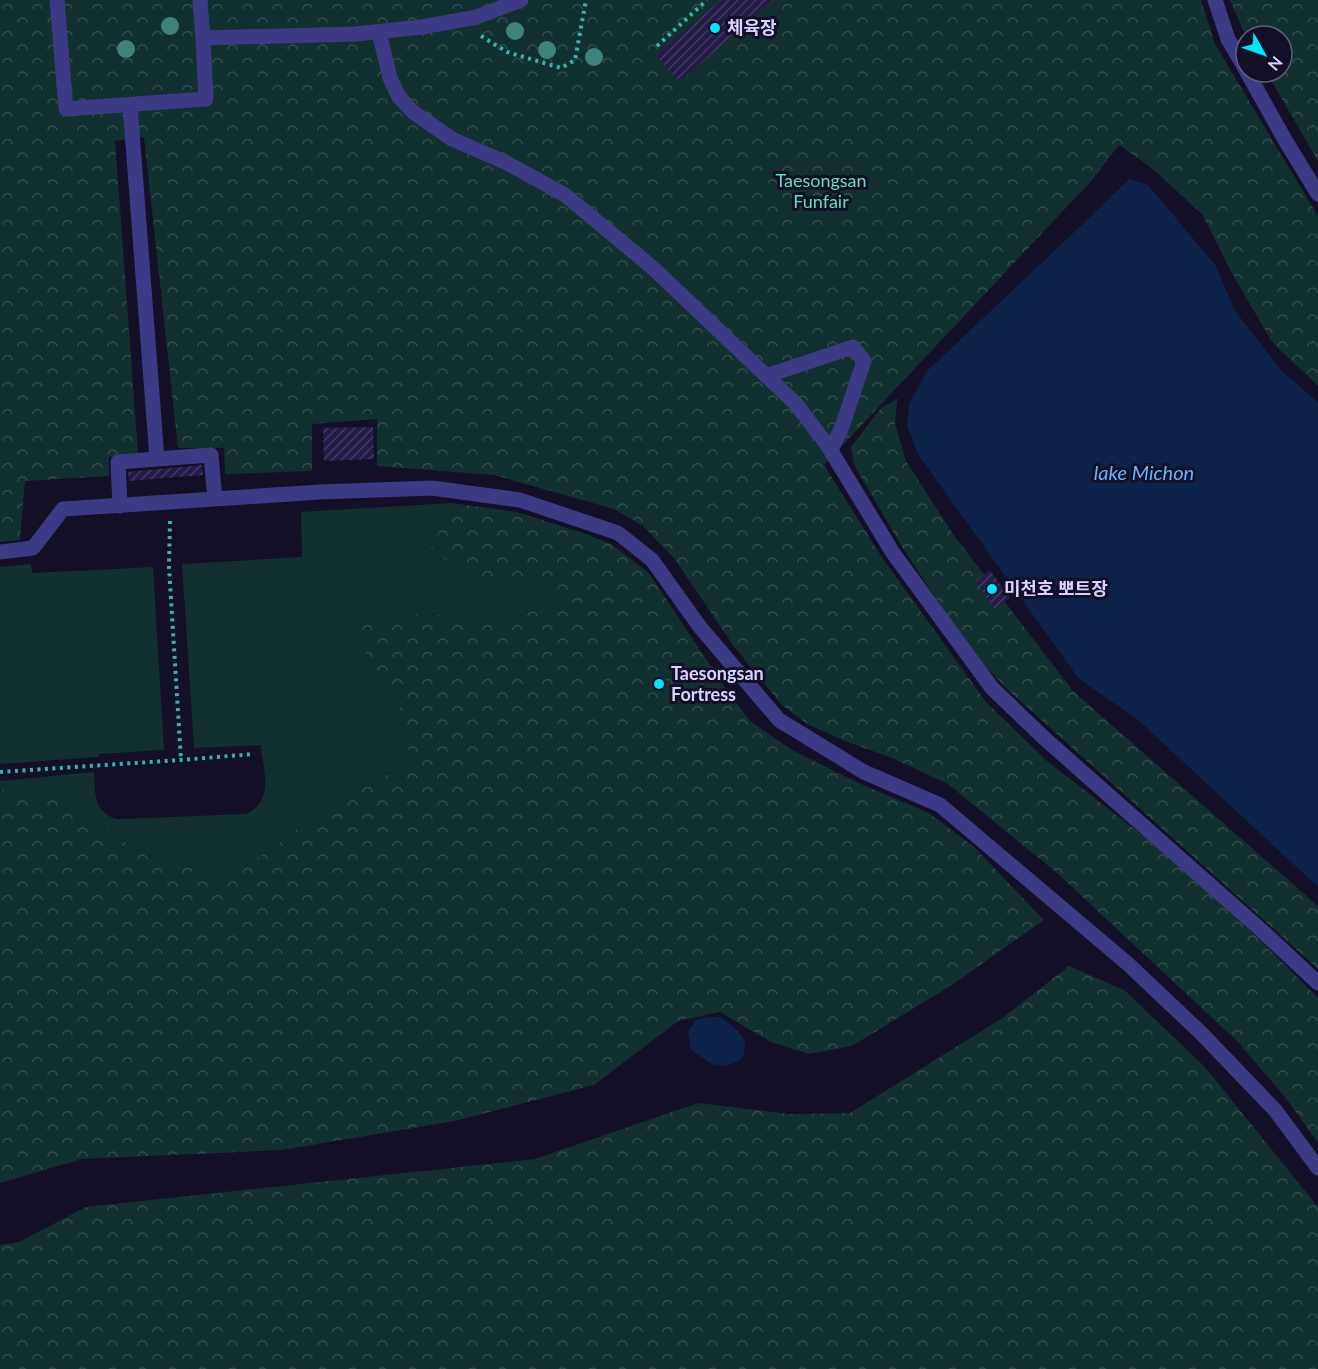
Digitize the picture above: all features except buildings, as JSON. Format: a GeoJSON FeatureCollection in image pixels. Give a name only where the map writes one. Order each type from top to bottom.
{"type":"FeatureCollection","features":[{"type":"Feature","properties":{"kind":"lane"},"geometry":{"type":"LineString","coordinates":[[57,0],[66,109],[206,99],[200,0]]}},
{"type":"Feature","properties":{"kind":"lane"},"geometry":{"type":"LineString","coordinates":[[202,38],[379,32],[477,17],[521,0]]}},
{"type":"Feature","properties":{"kind":"lane"},"geometry":{"type":"LineString","coordinates":[[1215,0],[1234,50]]}},
{"type":"Feature","properties":{"kind":"lane"},"geometry":{"type":"LineString","coordinates":[[379,32],[390,78],[399,97],[413,112],[452,140],[507,163],[565,195],[653,268],[796,404],[831,450],[893,553],[992,688],[1044,738],[1318,983]]}},
{"type":"Feature","properties":{"kind":"lane"},"geometry":{"type":"LineString","coordinates":[[1253,84],[1318,194]]}},
{"type":"Feature","properties":{"kind":"lane"},"geometry":{"type":"LineString","coordinates":[[130,105],[157,459]]}},
{"type":"Feature","properties":{"kind":"lane"},"geometry":{"type":"LineString","coordinates":[[766,376],[853,347],[864,361],[842,427],[831,450]]}},
{"type":"Feature","properties":{"kind":"lane"},"geometry":{"type":"LineString","coordinates":[[120,506],[118,462],[211,455],[215,499]]}},
{"type":"Feature","properties":{"kind":"lane"},"geometry":{"type":"LineString","coordinates":[[0,552],[33,548],[63,509],[320,492],[432,488],[520,500],[618,533],[652,560],[700,627],[779,720],[864,772],[940,805],[1128,964],[1201,1033],[1275,1110],[1318,1168]]}},
{"type":"Feature","properties":{"kind":"path"},"geometry":{"type":"LineString","coordinates":[[460,20],[507,52],[561,68],[575,60],[586,0]]}},
{"type":"Feature","properties":{"kind":"path"},"geometry":{"type":"LineString","coordinates":[[657,46],[707,0]]}},
{"type":"Feature","properties":{"kind":"path"},"geometry":{"type":"LineString","coordinates":[[170,502],[169,567],[181,760]]}},
{"type":"Feature","properties":{"kind":"path"},"geometry":{"type":"LineString","coordinates":[[0,772],[253,754]]}},
{"type":"Feature","properties":{"kind":"green space","name":"Taesongsan Funfair"},"geometry":{"type":"Polygon","coordinates":[[[0,0],[1201,0],[1215,44],[1234,76],[1234,84],[1239,84],[1318,216],[1318,386],[1272,342],[1232,273],[1202,214],[1153,169],[1119,145],[1093,179],[824,465],[881,556],[986,702],[1047,761],[1161,850],[1258,938],[1318,998],[1318,1143],[1285,1097],[1238,1042],[1057,873],[948,784],[892,758],[807,724],[782,705],[735,648],[674,558],[643,526],[614,509],[494,475],[377,466],[377,419],[312,424],[312,471],[225,474],[224,448],[178,448],[144,137],[115,141],[138,453],[109,457],[109,476],[25,481],[20,540],[0,542],[0,0]]]}},
{"type":"Feature","properties":{"kind":"green space"},"geometry":{"type":"Polygon","coordinates":[[[1230,0],[1318,0],[1318,161],[1273,84],[1294,84],[1294,24],[1240,24],[1230,0]]]}},
{"type":"Feature","properties":{"kind":"green space"},"geometry":{"type":"Polygon","coordinates":[[[897,399],[895,424],[906,461],[953,534],[1073,691],[1318,906],[1318,969],[1009,691],[986,667],[951,621],[902,547],[854,465],[851,447],[881,408],[897,399]]]}},
{"type":"Feature","properties":{"kind":"green space"},"geometry":{"type":"Polygon","coordinates":[[[451,503],[432,549],[474,580],[542,577],[565,602],[500,620],[427,614],[367,658],[398,701],[411,761],[318,813],[232,877],[148,857],[56,797],[0,790],[0,781],[94,772],[99,807],[109,816],[117,819],[247,814],[256,808],[264,792],[265,774],[261,745],[194,748],[182,564],[302,557],[301,512],[451,503]]]}},
{"type":"Feature","properties":{"kind":"green space"},"geometry":{"type":"Polygon","coordinates":[[[451,503],[517,512],[611,544],[649,573],[725,688],[750,721],[792,750],[861,784],[929,813],[973,846],[1044,920],[952,985],[852,1046],[809,1054],[771,1042],[720,1012],[678,1021],[594,1085],[455,1121],[282,1150],[82,1159],[0,1183],[0,790],[56,797],[148,857],[232,877],[318,813],[411,761],[398,701],[367,658],[355,621],[427,614],[500,620],[564,602],[542,577],[474,580],[431,549],[451,503]]]}},
{"type":"Feature","properties":{"kind":"green space"},"geometry":{"type":"Polygon","coordinates":[[[31,564],[32,573],[153,567],[164,750],[0,764],[0,567],[31,564]]]}},
{"type":"Feature","properties":{"kind":"green space"},"geometry":{"type":"Polygon","coordinates":[[[1069,966],[1124,990],[1205,1067],[1318,1207],[1318,1369],[0,1369],[0,1245],[19,1242],[86,1207],[535,1159],[698,1103],[789,1114],[850,1113],[1004,1017],[1069,966]]]}},
{"type":"Feature","properties":{"kind":"water","name":"lake Michon"},"geometry":{"type":"Polygon","coordinates":[[[1129,179],[1148,185],[1216,266],[1235,311],[1282,371],[1318,402],[1318,887],[1137,719],[1079,679],[919,456],[907,426],[909,404],[927,371],[1129,179]]]}},
{"type":"Feature","properties":{"kind":"water"},"geometry":{"type":"Polygon","coordinates":[[[721,1017],[738,1031],[745,1041],[744,1054],[739,1061],[726,1066],[712,1064],[691,1050],[688,1032],[696,1020],[721,1017]]]}},
{"type":"Feature","properties":{"kind":"place","name":"체육장"},"geometry":{"type":"Point","coordinates":[715,28]}},
{"type":"Feature","properties":{"kind":"place","name":"미천호 뽀트장"},"geometry":{"type":"Point","coordinates":[992,589]}},
{"type":"Feature","properties":{"kind":"place","name":"Taesongsan Fortress"},"geometry":{"type":"Point","coordinates":[659,684]}}]}
